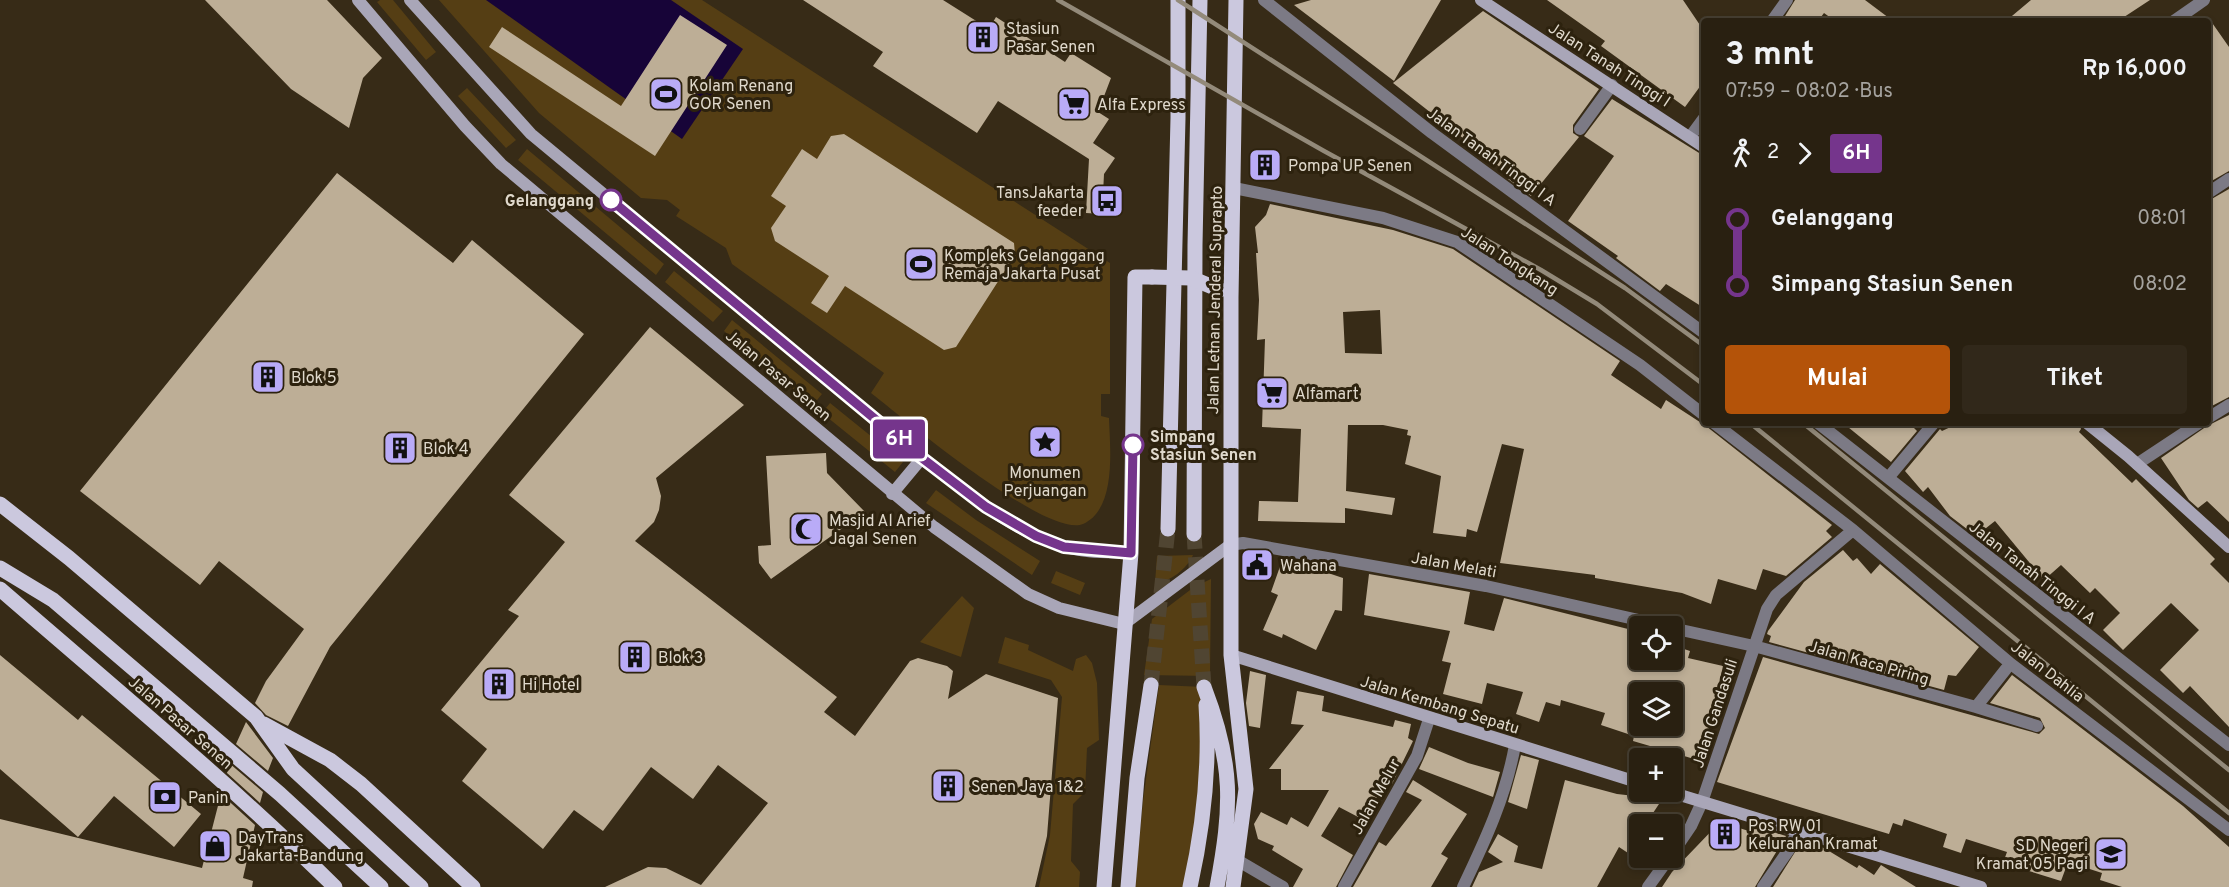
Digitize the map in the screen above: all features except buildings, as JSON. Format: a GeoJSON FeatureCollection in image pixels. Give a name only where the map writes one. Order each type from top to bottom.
{"type":"FeatureCollection","features":[{"type":"Feature","properties":{"kind":"main road","name":"Jalan Pasar Senen"},"geometry":{"type":"LineString","coordinates":[[358,0],[465,126],[501,164],[892,494],[943,534],[1028,594],[1059,608],[1124,624]]}},
{"type":"Feature","properties":{"kind":"main road","name":"Jalan Pasar Senen"},"geometry":{"type":"LineString","coordinates":[[410,0],[531,134],[922,458],[986,507],[1036,536],[1064,547],[1131,553]]}},
{"type":"Feature","properties":{"kind":"main road"},"geometry":{"type":"LineString","coordinates":[[1168,529],[1178,0]]}},
{"type":"Feature","properties":{"kind":"main road","name":"Jalan Letnan Jenderal Suprapto"},"geometry":{"type":"LineString","coordinates":[[1194,534],[1195,245],[1200,0]]}},
{"type":"Feature","properties":{"kind":"main road","name":"Jalan Letnan Jenderal Suprapto"},"geometry":{"type":"LineString","coordinates":[[1233,887],[1246,789],[1231,655],[1226,294],[1234,188],[1236,0]]}},
{"type":"Feature","properties":{"kind":"main road","name":"Jalan Tanah Tinggi I"},"geometry":{"type":"LineString","coordinates":[[1481,0],[1701,145]]}},
{"type":"Feature","properties":{"kind":"main road"},"geometry":{"type":"LineString","coordinates":[[1104,887],[1131,553],[1136,277],[1191,278],[1226,294]]}},
{"type":"Feature","properties":{"kind":"main road"},"geometry":{"type":"LineString","coordinates":[[2091,426],[2229,547]]}},
{"type":"Feature","properties":{"kind":"main road"},"geometry":{"type":"LineString","coordinates":[[892,494],[922,458]]}},
{"type":"Feature","properties":{"kind":"main road"},"geometry":{"type":"LineString","coordinates":[[0,504],[75,564],[262,722],[330,760],[353,778],[473,887]]}},
{"type":"Feature","properties":{"kind":"main road"},"geometry":{"type":"LineString","coordinates":[[1124,624],[1230,545]]}},
{"type":"Feature","properties":{"kind":"main road","name":"Jalan Pasar Senen"},"geometry":{"type":"LineString","coordinates":[[0,568],[53,600],[280,794],[381,887]]}},
{"type":"Feature","properties":{"kind":"main road","name":"Jalan Pasar Senen"},"geometry":{"type":"LineString","coordinates":[[0,589],[179,744],[335,887]]}},
{"type":"Feature","properties":{"kind":"main road","name":"Jalan Kembang Sepatu"},"geometry":{"type":"LineString","coordinates":[[1231,655],[1429,719],[1629,780]]}},
{"type":"Feature","properties":{"kind":"main road"},"geometry":{"type":"LineString","coordinates":[[1128,887],[1137,778],[1151,685]]}},
{"type":"Feature","properties":{"kind":"main road"},"geometry":{"type":"LineString","coordinates":[[1190,887],[1197,856],[1203,792],[1207,720],[1204,687],[1219,726],[1229,782],[1226,836],[1217,887]]}},
{"type":"Feature","properties":{"kind":"main road"},"geometry":{"type":"LineString","coordinates":[[262,722],[293,769],[421,887]]}},
{"type":"Feature","properties":{"kind":"main road"},"geometry":{"type":"LineString","coordinates":[[1683,796],[1798,830],[1951,882],[1981,887]]}},
{"type":"Feature","properties":{"kind":"street","name":"Jalan Tanah Tinggi I A"},"geometry":{"type":"LineString","coordinates":[[1264,0],[1432,133],[1701,331]]}},
{"type":"Feature","properties":{"kind":"street"},"geometry":{"type":"LineString","coordinates":[[1774,18],[1787,0]]}},
{"type":"Feature","properties":{"kind":"street"},"geometry":{"type":"LineString","coordinates":[[2178,18],[2204,0]]}},
{"type":"Feature","properties":{"kind":"street"},"geometry":{"type":"LineString","coordinates":[[1580,129],[1612,85]]}},
{"type":"Feature","properties":{"kind":"street"},"geometry":{"type":"LineString","coordinates":[[1690,137],[1701,122]]}},
{"type":"Feature","properties":{"kind":"street"},"geometry":{"type":"LineString","coordinates":[[2211,191],[2229,179]]}},
{"type":"Feature","properties":{"kind":"street","name":"Jalan Tongkang"},"geometry":{"type":"LineString","coordinates":[[1234,188],[1383,218],[1457,242],[1640,365],[1701,413]]}},
{"type":"Feature","properties":{"kind":"street"},"geometry":{"type":"LineString","coordinates":[[2211,415],[2229,405]]}},
{"type":"Feature","properties":{"kind":"street"},"geometry":{"type":"LineString","coordinates":[[1718,426],[1853,530],[1776,595],[1767,609],[1754,646]]}},
{"type":"Feature","properties":{"kind":"street","name":"Jalan Tanah Tinggi I A"},"geometry":{"type":"LineString","coordinates":[[1822,426],[2229,745]]}},
{"type":"Feature","properties":{"kind":"street"},"geometry":{"type":"LineString","coordinates":[[1888,478],[1931,426]]}},
{"type":"Feature","properties":{"kind":"street"},"geometry":{"type":"LineString","coordinates":[[2136,464],[2194,426]]}},
{"type":"Feature","properties":{"kind":"street","name":"Jalan Dahlia"},"geometry":{"type":"LineString","coordinates":[[1853,530],[2011,664],[2229,830]]}},
{"type":"Feature","properties":{"kind":"street","name":"Jalan Melati"},"geometry":{"type":"LineString","coordinates":[[1230,545],[1243,543],[1486,585],[1629,617]]}},
{"type":"Feature","properties":{"kind":"street","name":"Jalan Melati"},"geometry":{"type":"LineString","coordinates":[[1683,630],[1754,646]]}},
{"type":"Feature","properties":{"kind":"street","name":"Jalan Kaca Piring"},"geometry":{"type":"LineString","coordinates":[[1754,646],[2037,726]]}},
{"type":"Feature","properties":{"kind":"street","name":"Jalan Gandasuli"},"geometry":{"type":"LineString","coordinates":[[1683,839],[1692,826],[1702,802],[1754,646]]}},
{"type":"Feature","properties":{"kind":"street"},"geometry":{"type":"LineString","coordinates":[[1976,707],[2006,669]]}},
{"type":"Feature","properties":{"kind":"street","name":"Jalan Melur"},"geometry":{"type":"LineString","coordinates":[[1344,887],[1417,756],[1429,719]]}},
{"type":"Feature","properties":{"kind":"street"},"geometry":{"type":"LineString","coordinates":[[1462,887],[1491,829],[1509,776],[1515,745]]}},
{"type":"Feature","properties":{"kind":"street"},"geometry":{"type":"LineString","coordinates":[[1763,887],[1790,848],[1798,830]]}},
{"type":"Feature","properties":{"kind":"street"},"geometry":{"type":"LineString","coordinates":[[1238,860],[1283,887]]}},
{"type":"Feature","properties":{"kind":"street"},"geometry":{"type":"LineString","coordinates":[[1648,887],[1662,868]]}},
{"type":"Feature","properties":{"kind":"shaded area"},"geometry":{"type":"Polygon","coordinates":[[[393,0],[436,52],[426,60],[377,2],[393,0]]]}},
{"type":"Feature","properties":{"kind":"shaded area","name":"Kompleks Gelanggang Remaja Jakarta Pusat"},"geometry":{"type":"Polygon","coordinates":[[[439,0],[702,0],[1110,263],[1110,394],[1101,394],[1101,416],[1109,418],[1109,477],[1102,505],[1094,516],[1083,524],[1065,524],[1039,513],[976,473],[871,393],[884,373],[732,264],[726,248],[676,216],[680,210],[667,200],[641,198],[539,113],[439,0]]]}},
{"type":"Feature","properties":{"kind":"shaded area","name":"Kolam Renang GOR Senen"},"geometry":{"type":"Polygon","coordinates":[[[486,0],[671,0],[743,49],[682,139],[486,0]]]}},
{"type":"Feature","properties":{"kind":"shaded area"},"geometry":{"type":"Polygon","coordinates":[[[467,88],[516,140],[506,148],[458,96],[467,88]]]}},
{"type":"Feature","properties":{"kind":"shaded area"},"geometry":{"type":"Polygon","coordinates":[[[527,149],[664,264],[656,275],[518,160],[527,149]]]}},
{"type":"Feature","properties":{"kind":"shaded area"},"geometry":{"type":"Polygon","coordinates":[[[674,271],[723,311],[713,322],[665,282],[674,271]]]}},
{"type":"Feature","properties":{"kind":"shaded area"},"geometry":{"type":"Polygon","coordinates":[[[732,320],[822,394],[813,405],[724,331],[732,320]]]}},
{"type":"Feature","properties":{"kind":"shaded area"},"geometry":{"type":"Polygon","coordinates":[[[830,403],[903,462],[895,472],[822,413],[830,403]]]}},
{"type":"Feature","properties":{"kind":"shaded area"},"geometry":{"type":"Polygon","coordinates":[[[936,490],[976,520],[1040,561],[1032,575],[926,503],[936,490]]]}},
{"type":"Feature","properties":{"kind":"shaded area"},"geometry":{"type":"Polygon","coordinates":[[[1193,555],[1187,565],[1177,574],[1155,583],[1157,556],[1193,555]]]}},
{"type":"Feature","properties":{"kind":"shaded area"},"geometry":{"type":"Polygon","coordinates":[[[1056,571],[1085,583],[1080,595],[1051,583],[1056,571]]]}},
{"type":"Feature","properties":{"kind":"shaded area"},"geometry":{"type":"Polygon","coordinates":[[[1211,579],[1210,676],[1144,675],[1152,619],[1194,587],[1211,579]]]}},
{"type":"Feature","properties":{"kind":"shaded area"},"geometry":{"type":"Polygon","coordinates":[[[962,596],[974,608],[961,657],[920,642],[962,596]]]}},
{"type":"Feature","properties":{"kind":"shaded area"},"geometry":{"type":"Polygon","coordinates":[[[1005,637],[1029,645],[1028,650],[1073,671],[1076,659],[1086,655],[1092,663],[1097,683],[1099,740],[1087,748],[1085,792],[1073,804],[1071,861],[1080,872],[1079,887],[1039,887],[1050,835],[1062,697],[1051,680],[998,663],[1005,637]]]}},
{"type":"Feature","properties":{"kind":"shaded area"},"geometry":{"type":"Polygon","coordinates":[[[1159,685],[1204,687],[1207,720],[1188,887],[1135,887],[1143,801],[1159,685]]]}},
{"type":"Feature","properties":{"kind":"tunnel"},"geometry":{"type":"LineString","coordinates":[[1151,685],[1168,529]]}},
{"type":"Feature","properties":{"kind":"tunnel"},"geometry":{"type":"LineString","coordinates":[[1194,534],[1204,687]]}},
{"type":"Feature","properties":{"kind":"railway"},"geometry":{"type":"LineString","coordinates":[[1058,0],[1324,151],[1541,270],[1597,304],[1701,383]]}},
{"type":"Feature","properties":{"kind":"railway"},"geometry":{"type":"LineString","coordinates":[[1178,0],[1625,288],[1701,344]]}},
{"type":"Feature","properties":{"kind":"railway"},"geometry":{"type":"LineString","coordinates":[[1754,426],[2229,813]]}},
{"type":"Feature","properties":{"kind":"railway"},"geometry":{"type":"LineString","coordinates":[[1807,426],[2229,770]]}},
{"type":"Feature","properties":{"kind":"bus line","name":"6H"},"geometry":{"type":"LineString","coordinates":[[611,200],[922,458],[986,507],[1036,536],[1064,547],[1094,552],[1131,553],[1133,445]]}},
{"type":"Feature","properties":{"kind":"place","name":"Stasiun Pasar Senen"},"geometry":{"type":"Point","coordinates":[983,37]}},
{"type":"Feature","properties":{"kind":"place","name":"Kolam Renang GOR Senen"},"geometry":{"type":"Point","coordinates":[666,94]}},
{"type":"Feature","properties":{"kind":"place","name":"Alfa Express"},"geometry":{"type":"Point","coordinates":[1074,104]}},
{"type":"Feature","properties":{"kind":"place","name":"Pompa UP Senen"},"geometry":{"type":"Point","coordinates":[1265,165]}},
{"type":"Feature","properties":{"kind":"place","name":"Gelanggang"},"geometry":{"type":"Point","coordinates":[611,200]}},
{"type":"Feature","properties":{"kind":"place","name":"TansJakarta feeder"},"geometry":{"type":"Point","coordinates":[1107,201]}},
{"type":"Feature","properties":{"kind":"place","name":"Kompleks Gelanggang Remaja Jakarta Pusat"},"geometry":{"type":"Point","coordinates":[921,264]}},
{"type":"Feature","properties":{"kind":"place","name":"Blok 5"},"geometry":{"type":"Point","coordinates":[268,377]}},
{"type":"Feature","properties":{"kind":"place","name":"Alfamart"},"geometry":{"type":"Point","coordinates":[1272,393]}},
{"type":"Feature","properties":{"kind":"place","name":"Monumen Perjuangan"},"geometry":{"type":"Point","coordinates":[1045,442]}},
{"type":"Feature","properties":{"kind":"place","name":"Simpang Stasiun Senen"},"geometry":{"type":"Point","coordinates":[1133,445]}},
{"type":"Feature","properties":{"kind":"place","name":"Blok 4"},"geometry":{"type":"Point","coordinates":[400,448]}},
{"type":"Feature","properties":{"kind":"place","name":"Masjid Al Arief Jagal Senen"},"geometry":{"type":"Point","coordinates":[806,529]}},
{"type":"Feature","properties":{"kind":"place","name":"Wahana"},"geometry":{"type":"Point","coordinates":[1257,565]}},
{"type":"Feature","properties":{"kind":"place","name":"Blok 3"},"geometry":{"type":"Point","coordinates":[635,657]}},
{"type":"Feature","properties":{"kind":"place","name":"Hi Hotel"},"geometry":{"type":"Point","coordinates":[499,684]}},
{"type":"Feature","properties":{"kind":"place","name":"Senen Jaya 1&2"},"geometry":{"type":"Point","coordinates":[948,786]}},
{"type":"Feature","properties":{"kind":"place","name":"Panin"},"geometry":{"type":"Point","coordinates":[165,797]}},
{"type":"Feature","properties":{"kind":"place","name":"Pos RW 01 Kelurahan Kramat"},"geometry":{"type":"Point","coordinates":[1725,834]}},
{"type":"Feature","properties":{"kind":"place","name":"DayTrans Jakarta-Bandung"},"geometry":{"type":"Point","coordinates":[215,846]}},
{"type":"Feature","properties":{"kind":"place","name":"SD Negeri Kramat 05 Pagi"},"geometry":{"type":"Point","coordinates":[2111,854]}}]}
